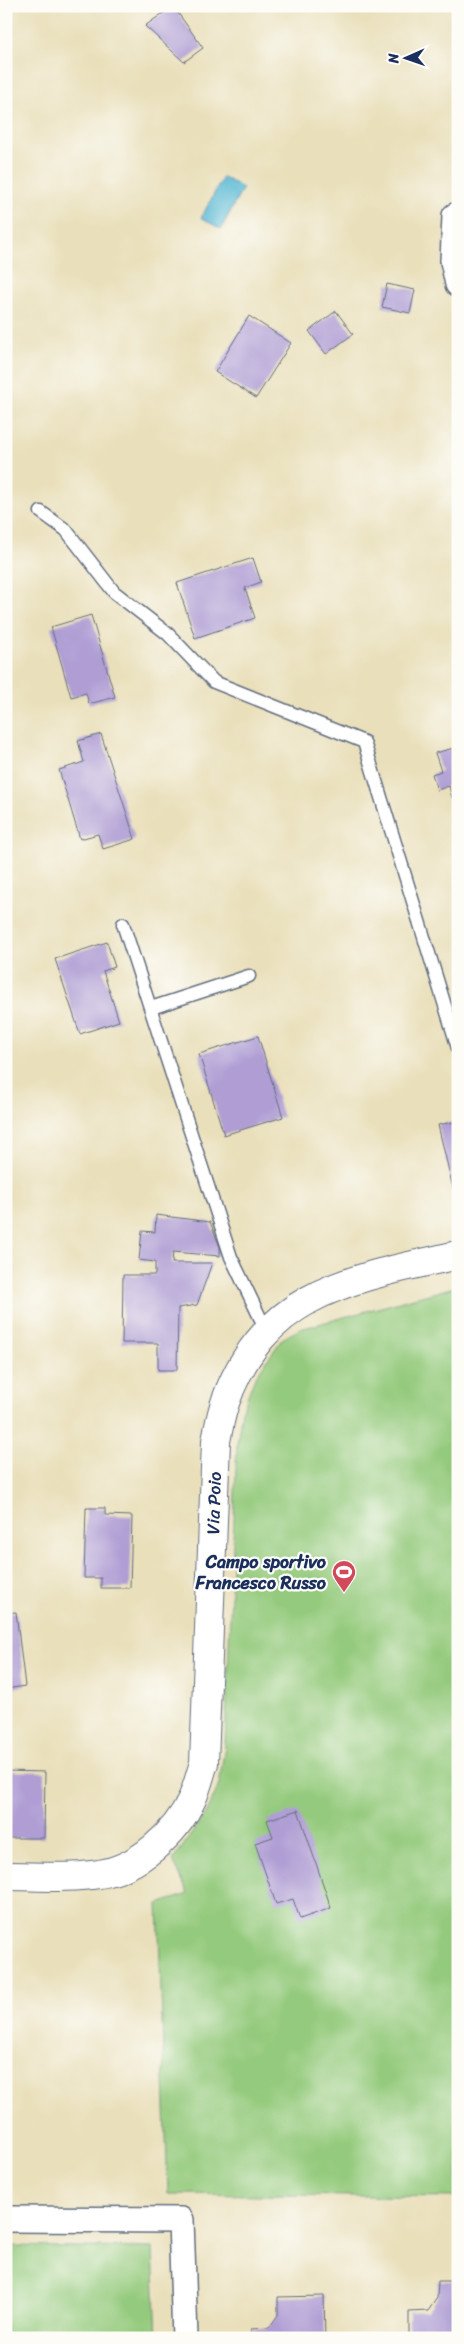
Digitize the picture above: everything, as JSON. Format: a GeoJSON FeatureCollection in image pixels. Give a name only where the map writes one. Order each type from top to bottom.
{"type":"FeatureCollection","features":[{"type":"Feature","properties":{"kind":"street"},"geometry":{"type":"LineString","coordinates":[[455,216],[454,262],[458,284]]}},
{"type":"Feature","properties":{"kind":"street","name":"Via Poio"},"geometry":{"type":"LineString","coordinates":[[6,1876],[100,1874],[131,1863],[155,1847],[175,1825],[192,1800],[204,1762],[216,1441],[228,1393],[242,1364],[266,1330],[298,1305],[329,1289],[370,1275],[458,1255]]}},
{"type":"Feature","properties":{"kind":"street"},"geometry":{"type":"LineString","coordinates":[[6,2218],[181,2220],[185,2338]]}},
{"type":"Feature","properties":{"kind":"lane"},"geometry":{"type":"LineString","coordinates":[[41,512],[66,530],[114,592],[168,634],[214,682],[364,742],[458,1048]]}},
{"type":"Feature","properties":{"kind":"lane"},"geometry":{"type":"LineString","coordinates":[[124,924],[231,1257],[266,1330]]}},
{"type":"Feature","properties":{"kind":"lane"},"geometry":{"type":"LineString","coordinates":[[151,1008],[249,976]]}},
{"type":"Feature","properties":{"kind":"green space","name":"Campo sportivo Francesco Russo"},"geometry":{"type":"Polygon","coordinates":[[[458,1286],[458,2197],[168,2194],[158,1904],[188,1894],[173,1860],[207,1812],[219,1785],[225,1745],[237,1442],[242,1411],[254,1379],[282,1339],[300,1329],[458,1286]]]}},
{"type":"Feature","properties":{"kind":"green space"},"geometry":{"type":"Polygon","coordinates":[[[6,2246],[153,2248],[157,2338],[6,2338],[6,2246]]]}},
{"type":"Feature","properties":{"kind":"water"},"geometry":{"type":"Polygon","coordinates":[[[223,177],[243,188],[221,229],[201,218],[223,177]]]}},
{"type":"Feature","properties":{"kind":"building"},"geometry":{"type":"Polygon","coordinates":[[[173,6],[203,48],[184,62],[145,26],[173,6]]]}},
{"type":"Feature","properties":{"kind":"building"},"geometry":{"type":"Polygon","coordinates":[[[387,284],[415,290],[410,313],[382,307],[387,284]]]}},
{"type":"Feature","properties":{"kind":"building"},"geometry":{"type":"Polygon","coordinates":[[[336,311],[353,334],[326,354],[309,331],[336,311]]]}},
{"type":"Feature","properties":{"kind":"building"},"geometry":{"type":"Polygon","coordinates":[[[249,316],[291,343],[256,398],[215,372],[249,316]]]}},
{"type":"Feature","properties":{"kind":"building"},"geometry":{"type":"Polygon","coordinates":[[[253,558],[261,582],[245,588],[255,618],[195,638],[177,583],[253,558]]]}},
{"type":"Feature","properties":{"kind":"building"},"geometry":{"type":"Polygon","coordinates":[[[91,615],[115,697],[89,704],[86,693],[71,697],[51,627],[91,615]]]}},
{"type":"Feature","properties":{"kind":"building"},"geometry":{"type":"Polygon","coordinates":[[[101,734],[135,839],[103,849],[98,834],[80,839],[59,770],[84,762],[78,741],[101,734]]]}},
{"type":"Feature","properties":{"kind":"building"},"geometry":{"type":"Polygon","coordinates":[[[458,747],[458,796],[452,798],[449,786],[437,790],[432,774],[441,771],[435,753],[458,747]]]}},
{"type":"Feature","properties":{"kind":"building"},"geometry":{"type":"Polygon","coordinates":[[[107,942],[115,967],[103,971],[119,1021],[80,1034],[55,959],[107,942]]]}},
{"type":"Feature","properties":{"kind":"building"},"geometry":{"type":"Polygon","coordinates":[[[258,1036],[283,1117],[224,1135],[199,1054],[258,1036]]]}},
{"type":"Feature","properties":{"kind":"building"},"geometry":{"type":"Polygon","coordinates":[[[458,1121],[458,1205],[457,1205],[438,1125],[458,1121]]]}},
{"type":"Feature","properties":{"kind":"building"},"geometry":{"type":"Polygon","coordinates":[[[156,1215],[210,1222],[220,1247],[220,1256],[173,1252],[172,1263],[212,1263],[197,1305],[178,1308],[177,1370],[158,1370],[158,1343],[122,1343],[123,1275],[155,1275],[155,1262],[139,1260],[142,1231],[155,1232],[156,1215]]]}},
{"type":"Feature","properties":{"kind":"building"},"geometry":{"type":"Polygon","coordinates":[[[86,1508],[105,1508],[105,1515],[132,1516],[130,1588],[101,1588],[101,1578],[84,1578],[86,1508]]]}},
{"type":"Feature","properties":{"kind":"building"},"geometry":{"type":"Polygon","coordinates":[[[16,1612],[25,1686],[6,1689],[6,1613],[16,1612]]]}},
{"type":"Feature","properties":{"kind":"building"},"geometry":{"type":"Polygon","coordinates":[[[6,1771],[45,1772],[44,1838],[6,1838],[6,1771]]]}},
{"type":"Feature","properties":{"kind":"building"},"geometry":{"type":"Polygon","coordinates":[[[298,1810],[331,1908],[300,1919],[293,1899],[276,1904],[255,1843],[273,1837],[267,1820],[298,1810]]]}},
{"type":"Feature","properties":{"kind":"building"},"geometry":{"type":"Polygon","coordinates":[[[438,2281],[458,2281],[458,2338],[409,2338],[409,2312],[428,2311],[437,2298],[438,2281]]]}},
{"type":"Feature","properties":{"kind":"building"},"geometry":{"type":"Polygon","coordinates":[[[324,2296],[325,2338],[251,2338],[251,2329],[269,2328],[278,2315],[278,2297],[324,2296]]]}},
{"type":"Feature","properties":{"kind":"place","name":"Campo sportivo Francesco Russo"},"geometry":{"type":"Point","coordinates":[344,1593]}}]}
